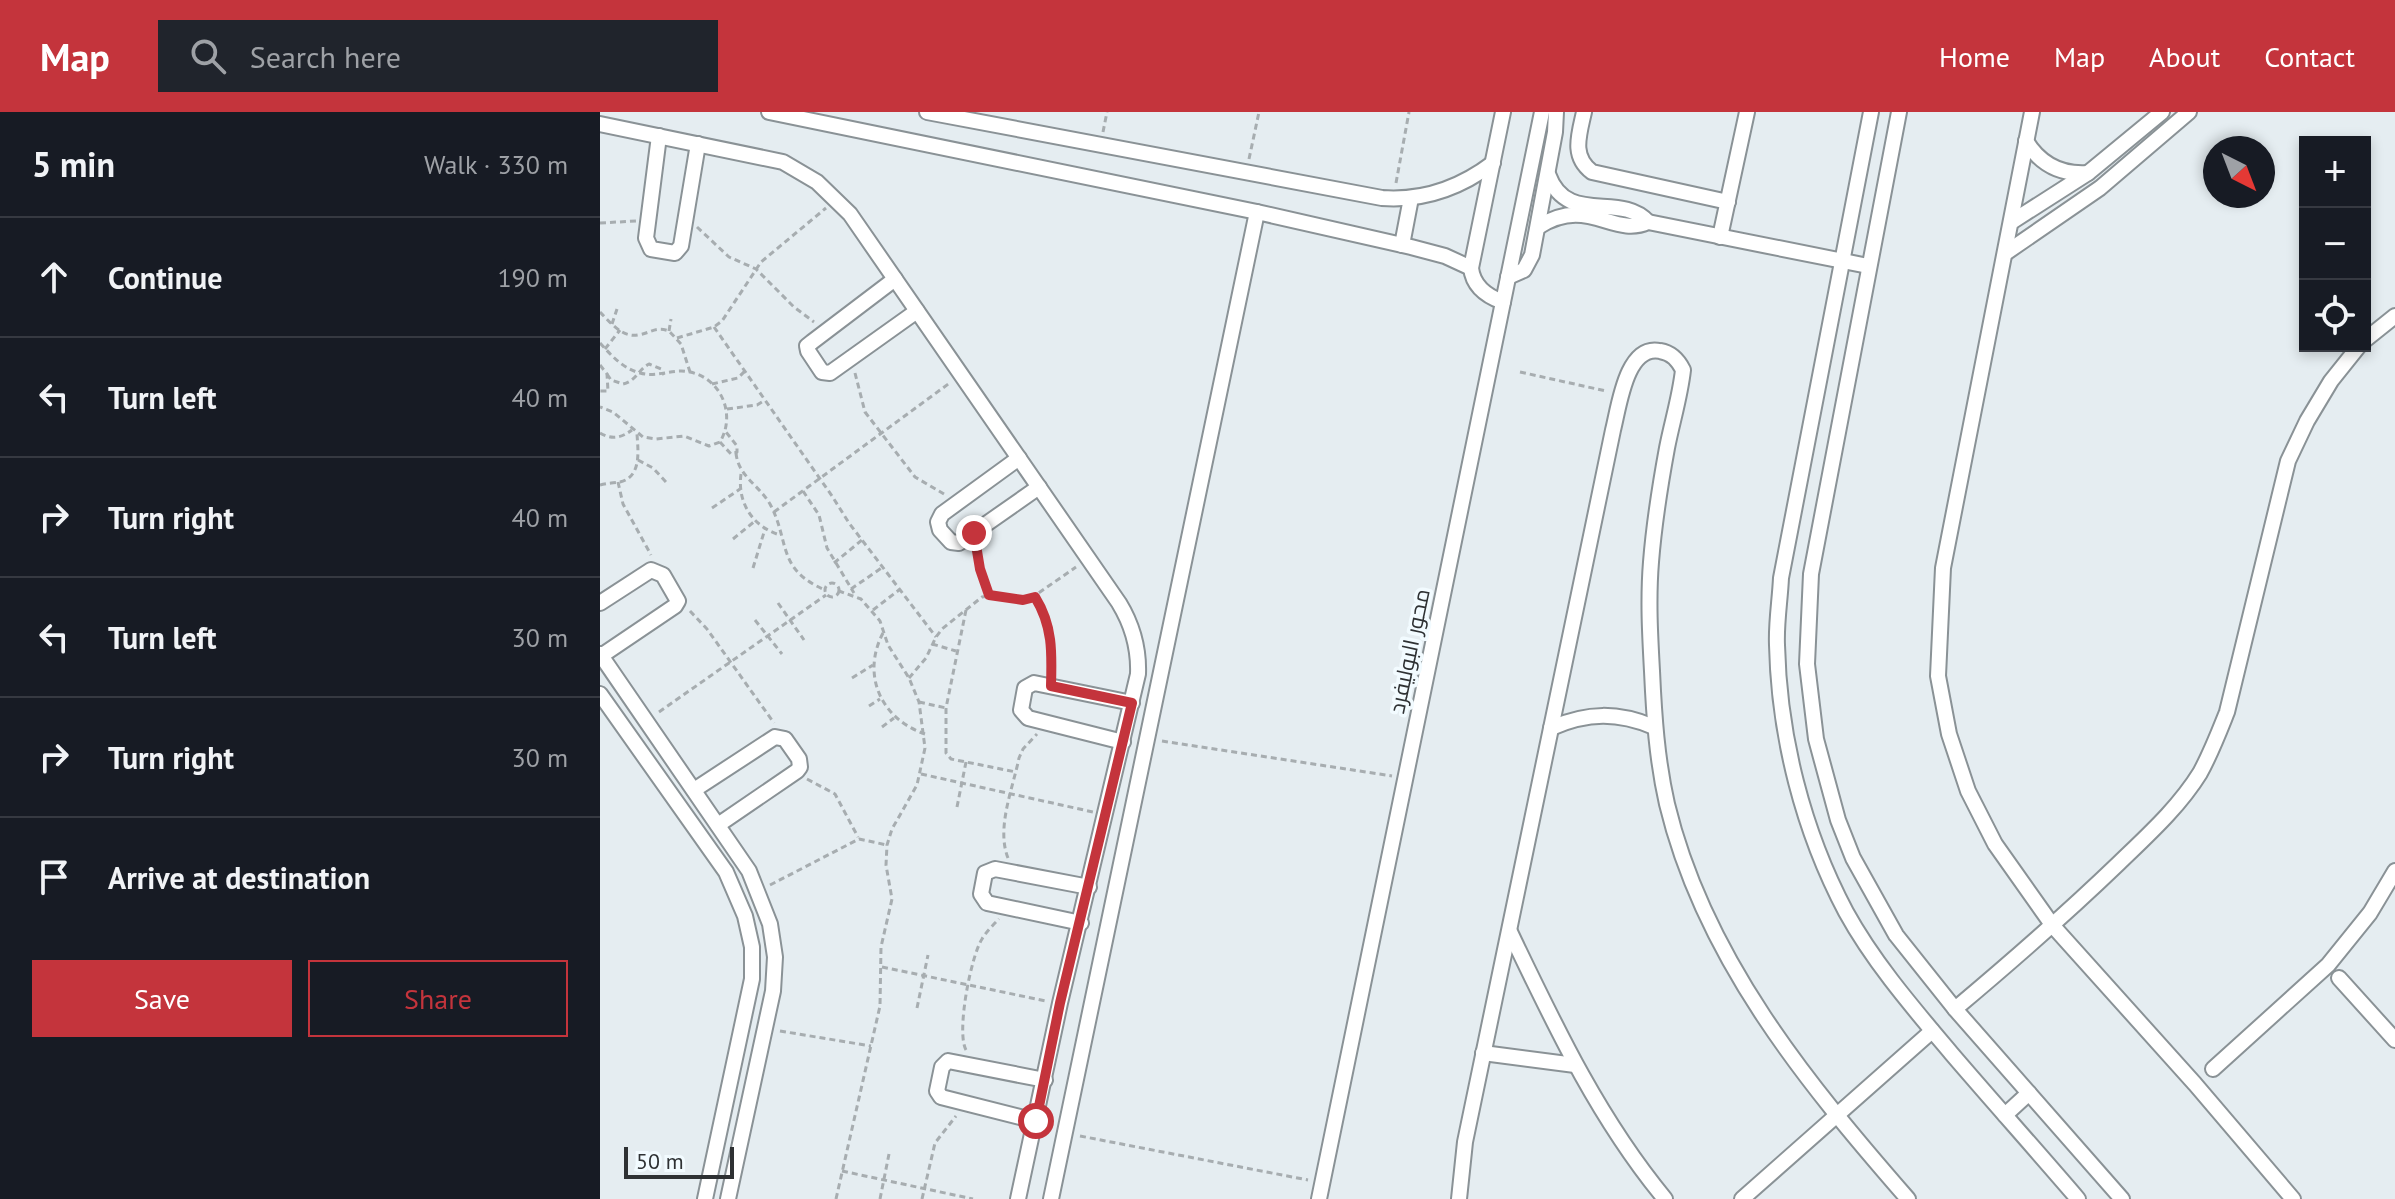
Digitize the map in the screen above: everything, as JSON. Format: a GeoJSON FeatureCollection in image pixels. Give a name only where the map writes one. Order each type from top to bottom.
{"type":"FeatureCollection","features":[{"type":"Feature","properties":{"kind":"street"},"geometry":{"type":"LineString","coordinates":[[769,112],[1257,212],[1445,256],[1471,268]]}},
{"type":"Feature","properties":{"kind":"street"},"geometry":{"type":"LineString","coordinates":[[927,112],[1393,199],[1411,198],[1454,187],[1493,163]]}},
{"type":"Feature","properties":{"kind":"street"},"geometry":{"type":"LineString","coordinates":[[1503,112],[1471,268],[1476,284],[1488,295],[1503,302]]}},
{"type":"Feature","properties":{"kind":"street","name":"محور البوليفرد"},"geometry":{"type":"LineString","coordinates":[[1319,1199],[1542,112]]}},
{"type":"Feature","properties":{"kind":"street"},"geometry":{"type":"LineString","coordinates":[[1508,277],[1528,266],[1538,227],[1556,112]]}},
{"type":"Feature","properties":{"kind":"street"},"geometry":{"type":"LineString","coordinates":[[1584,112],[1578,152],[1580,161],[1592,172],[1728,202]]}},
{"type":"Feature","properties":{"kind":"street"},"geometry":{"type":"LineString","coordinates":[[1720,237],[1747,112]]}},
{"type":"Feature","properties":{"kind":"street"},"geometry":{"type":"LineString","coordinates":[[1871,112],[1781,578],[1777,643],[1781,702],[1797,787],[1825,870],[1870,950],[1932,1031],[2078,1199]]}},
{"type":"Feature","properties":{"kind":"street"},"geometry":{"type":"LineString","coordinates":[[1899,112],[1811,574],[1807,664],[1825,779],[1853,858],[1896,935],[1955,1009],[2122,1199]]}},
{"type":"Feature","properties":{"kind":"street"},"geometry":{"type":"LineString","coordinates":[[2032,112],[1943,568],[1938,676],[1949,734],[1968,791],[1995,844],[2053,926],[2293,1199]]}},
{"type":"Feature","properties":{"kind":"street"},"geometry":{"type":"LineString","coordinates":[[2013,221],[2088,173],[2162,112]]}},
{"type":"Feature","properties":{"kind":"street"},"geometry":{"type":"LineString","coordinates":[[2007,252],[2100,188],[2189,112]]}},
{"type":"Feature","properties":{"kind":"street"},"geometry":{"type":"LineString","coordinates":[[600,124],[783,162],[806,174],[837,199],[1119,603],[1135,638],[1138,674],[1132,703],[1060,1003],[1018,1199]]}},
{"type":"Feature","properties":{"kind":"street"},"geometry":{"type":"LineString","coordinates":[[659,136],[648,220],[647,244],[651,249],[675,253],[681,246],[698,144]]}},
{"type":"Feature","properties":{"kind":"street"},"geometry":{"type":"LineString","coordinates":[[2026,141],[2047,165],[2067,173],[2088,173]]}},
{"type":"Feature","properties":{"kind":"street"},"geometry":{"type":"LineString","coordinates":[[1547,173],[1555,188],[1569,201],[1612,215],[1631,226],[1648,222],[1868,266]]}},
{"type":"Feature","properties":{"kind":"street"},"geometry":{"type":"LineString","coordinates":[[1402,245],[1411,198]]}},
{"type":"Feature","properties":{"kind":"street"},"geometry":{"type":"LineString","coordinates":[[1051,1199],[1257,212]]}},
{"type":"Feature","properties":{"kind":"street"},"geometry":{"type":"LineString","coordinates":[[1538,227],[1566,214],[1612,215]]}},
{"type":"Feature","properties":{"kind":"street"},"geometry":{"type":"LineString","coordinates":[[895,279],[807,346],[822,372],[830,373],[917,311]]}},
{"type":"Feature","properties":{"kind":"street"},"geometry":{"type":"LineString","coordinates":[[2371,335],[2395,316]]}},
{"type":"Feature","properties":{"kind":"street"},"geometry":{"type":"LineString","coordinates":[[1459,1199],[1465,1142],[1483,1053],[1622,395],[1632,365],[1645,353],[1662,351],[1679,362],[1683,370],[1657,506],[1649,606],[1654,727],[1677,841],[1704,913],[1734,970],[1763,1015],[1836,1117],[1908,1199]]}},
{"type":"Feature","properties":{"kind":"street"},"geometry":{"type":"LineString","coordinates":[[1955,1009],[2053,926],[2163,819],[2199,774],[2227,712],[2288,461],[2331,381],[2354,352]]}},
{"type":"Feature","properties":{"kind":"street"},"geometry":{"type":"LineString","coordinates":[[1019,458],[939,518],[940,530],[955,543],[1039,487]]}},
{"type":"Feature","properties":{"kind":"street"},"geometry":{"type":"LineString","coordinates":[[600,603],[648,571],[655,570],[663,575],[678,601],[601,655],[749,871],[770,924],[775,957],[773,991],[728,1199]]}},
{"type":"Feature","properties":{"kind":"street"},"geometry":{"type":"LineString","coordinates":[[1123,742],[1028,718],[1021,710],[1027,686],[1034,683],[1132,703]]}},
{"type":"Feature","properties":{"kind":"street"},"geometry":{"type":"LineString","coordinates":[[600,694],[726,872],[740,900],[749,932],[752,979],[705,1199]]}},
{"type":"Feature","properties":{"kind":"street"},"geometry":{"type":"LineString","coordinates":[[1551,728],[1571,719],[1592,715],[1614,715],[1654,727]]}},
{"type":"Feature","properties":{"kind":"street"},"geometry":{"type":"LineString","coordinates":[[694,790],[779,736],[785,739],[799,759],[800,767],[792,774],[718,825]]}},
{"type":"Feature","properties":{"kind":"street"},"geometry":{"type":"LineString","coordinates":[[1081,923],[987,903],[981,894],[987,871],[992,869],[1089,887]]}},
{"type":"Feature","properties":{"kind":"street"},"geometry":{"type":"LineString","coordinates":[[2213,1069],[2328,965],[2370,913],[2395,871]]}},
{"type":"Feature","properties":{"kind":"street"},"geometry":{"type":"LineString","coordinates":[[1510,932],[1575,1065],[1623,1146],[1665,1199]]}},
{"type":"Feature","properties":{"kind":"street"},"geometry":{"type":"LineString","coordinates":[[2339,978],[2395,1040]]}},
{"type":"Feature","properties":{"kind":"street"},"geometry":{"type":"LineString","coordinates":[[1742,1199],[1932,1031]]}},
{"type":"Feature","properties":{"kind":"street"},"geometry":{"type":"LineString","coordinates":[[1483,1053],[1575,1065]]}},
{"type":"Feature","properties":{"kind":"street"},"geometry":{"type":"LineString","coordinates":[[1036,1121],[939,1096],[940,1071],[948,1061],[1045,1080]]}},
{"type":"Feature","properties":{"kind":"street"},"geometry":{"type":"LineString","coordinates":[[2005,1115],[2029,1093]]}},
{"type":"Feature","properties":{"kind":"path"},"geometry":{"type":"LineString","coordinates":[[1101,144],[1107,112]]}},
{"type":"Feature","properties":{"kind":"path"},"geometry":{"type":"LineString","coordinates":[[1246,171],[1259,112]]}},
{"type":"Feature","properties":{"kind":"path"},"geometry":{"type":"LineString","coordinates":[[1393,199],[1409,112]]}},
{"type":"Feature","properties":{"kind":"path"},"geometry":{"type":"LineString","coordinates":[[677,338],[714,327],[731,310],[756,269],[773,250],[837,199]]}},
{"type":"Feature","properties":{"kind":"path"},"geometry":{"type":"LineString","coordinates":[[686,216],[729,257],[756,269],[794,307],[826,331]]}},
{"type":"Feature","properties":{"kind":"path"},"geometry":{"type":"LineString","coordinates":[[600,223],[648,220]]}},
{"type":"Feature","properties":{"kind":"path"},"geometry":{"type":"LineString","coordinates":[[612,324],[617,309]]}},
{"type":"Feature","properties":{"kind":"path"},"geometry":{"type":"LineString","coordinates":[[600,312],[620,330],[633,335],[655,328],[669,331],[677,338],[690,372]]}},
{"type":"Feature","properties":{"kind":"path"},"geometry":{"type":"LineString","coordinates":[[669,331],[671,319]]}},
{"type":"Feature","properties":{"kind":"path"},"geometry":{"type":"LineString","coordinates":[[714,327],[862,540],[936,637]]}},
{"type":"Feature","properties":{"kind":"path"},"geometry":{"type":"LineString","coordinates":[[605,349],[620,330]]}},
{"type":"Feature","properties":{"kind":"path"},"geometry":{"type":"LineString","coordinates":[[600,343],[622,365],[639,373],[664,375],[690,372],[712,384],[727,409],[725,431],[720,442],[709,446],[684,436],[656,439],[637,434],[613,412],[600,407]]}},
{"type":"Feature","properties":{"kind":"path"},"geometry":{"type":"LineString","coordinates":[[853,357],[862,405],[881,433],[915,477],[959,502]]}},
{"type":"Feature","properties":{"kind":"path"},"geometry":{"type":"LineString","coordinates":[[600,365],[617,383],[623,384],[636,379],[649,364],[661,369],[664,375]]}},
{"type":"Feature","properties":{"kind":"path"},"geometry":{"type":"LineString","coordinates":[[712,384],[738,378],[745,371]]}},
{"type":"Feature","properties":{"kind":"path"},"geometry":{"type":"LineString","coordinates":[[1520,372],[1622,395]]}},
{"type":"Feature","properties":{"kind":"path"},"geometry":{"type":"LineString","coordinates":[[600,391],[606,392],[608,389],[607,374]]}},
{"type":"Feature","properties":{"kind":"path"},"geometry":{"type":"LineString","coordinates":[[774,512],[962,375]]}},
{"type":"Feature","properties":{"kind":"path"},"geometry":{"type":"LineString","coordinates":[[727,409],[757,405],[765,400]]}},
{"type":"Feature","properties":{"kind":"path"},"geometry":{"type":"LineString","coordinates":[[600,433],[612,438],[632,430]]}},
{"type":"Feature","properties":{"kind":"path"},"geometry":{"type":"LineString","coordinates":[[725,431],[737,446],[743,502],[755,521],[780,535]]}},
{"type":"Feature","properties":{"kind":"path"},"geometry":{"type":"LineString","coordinates":[[600,485],[629,478],[638,460],[637,434]]}},
{"type":"Feature","properties":{"kind":"path"},"geometry":{"type":"LineString","coordinates":[[720,442],[731,454],[736,453]]}},
{"type":"Feature","properties":{"kind":"path"},"geometry":{"type":"LineString","coordinates":[[638,460],[653,468],[666,482]]}},
{"type":"Feature","properties":{"kind":"path"},"geometry":{"type":"LineString","coordinates":[[742,472],[762,492],[774,512],[785,553],[795,569],[825,593],[834,597],[839,591]]}},
{"type":"Feature","properties":{"kind":"path"},"geometry":{"type":"LineString","coordinates":[[618,482],[623,504],[647,545],[655,570]]}},
{"type":"Feature","properties":{"kind":"path"},"geometry":{"type":"LineString","coordinates":[[712,508],[740,489]]}},
{"type":"Feature","properties":{"kind":"path"},"geometry":{"type":"LineString","coordinates":[[803,491],[819,515],[834,563],[855,595],[873,610],[894,656],[909,678],[919,702],[925,734],[921,774],[913,795],[892,829],[887,845],[886,865],[892,899],[883,936],[880,1006],[836,1199]]}},
{"type":"Feature","properties":{"kind":"path"},"geometry":{"type":"LineString","coordinates":[[733,539],[755,521]]}},
{"type":"Feature","properties":{"kind":"path"},"geometry":{"type":"LineString","coordinates":[[753,568],[765,529]]}},
{"type":"Feature","properties":{"kind":"path"},"geometry":{"type":"LineString","coordinates":[[974,533],[980,569],[989,595]]}},
{"type":"Feature","properties":{"kind":"path"},"geometry":{"type":"LineString","coordinates":[[834,563],[862,540]]}},
{"type":"Feature","properties":{"kind":"path"},"geometry":{"type":"LineString","coordinates":[[909,678],[926,658],[936,637],[966,610],[989,595],[1023,600],[1035,597],[1088,558]]}},
{"type":"Feature","properties":{"kind":"path"},"geometry":{"type":"LineString","coordinates":[[851,589],[883,567]]}},
{"type":"Feature","properties":{"kind":"path"},"geometry":{"type":"LineString","coordinates":[[646,721],[790,620],[825,593],[830,583],[837,585],[839,591]]}},
{"type":"Feature","properties":{"kind":"path"},"geometry":{"type":"LineString","coordinates":[[873,610],[900,590]]}},
{"type":"Feature","properties":{"kind":"path"},"geometry":{"type":"LineString","coordinates":[[839,591],[855,595]]}},
{"type":"Feature","properties":{"kind":"path"},"geometry":{"type":"LineString","coordinates":[[1035,597],[1051,634],[1051,686]]}},
{"type":"Feature","properties":{"kind":"path"},"geometry":{"type":"LineString","coordinates":[[678,601],[707,629],[774,724],[779,736]]}},
{"type":"Feature","properties":{"kind":"path"},"geometry":{"type":"LineString","coordinates":[[778,603],[804,640]]}},
{"type":"Feature","properties":{"kind":"path"},"geometry":{"type":"LineString","coordinates":[[966,610],[946,708],[946,753],[951,759],[1016,772]]}},
{"type":"Feature","properties":{"kind":"path"},"geometry":{"type":"LineString","coordinates":[[755,620],[782,654]]}},
{"type":"Feature","properties":{"kind":"path"},"geometry":{"type":"LineString","coordinates":[[883,632],[873,665],[880,699],[894,718],[925,734]]}},
{"type":"Feature","properties":{"kind":"path"},"geometry":{"type":"LineString","coordinates":[[932,644],[957,652]]}},
{"type":"Feature","properties":{"kind":"path"},"geometry":{"type":"LineString","coordinates":[[852,678],[873,665]]}},
{"type":"Feature","properties":{"kind":"path"},"geometry":{"type":"LineString","coordinates":[[869,706],[880,699]]}},
{"type":"Feature","properties":{"kind":"path"},"geometry":{"type":"LineString","coordinates":[[919,702],[946,708]]}},
{"type":"Feature","properties":{"kind":"path"},"geometry":{"type":"LineString","coordinates":[[882,727],[894,718]]}},
{"type":"Feature","properties":{"kind":"path"},"geometry":{"type":"LineString","coordinates":[[1013,873],[1003,837],[1016,772],[1023,749],[1049,723]]}},
{"type":"Feature","properties":{"kind":"path"},"geometry":{"type":"LineString","coordinates":[[1147,739],[1405,778]]}},
{"type":"Feature","properties":{"kind":"path"},"geometry":{"type":"LineString","coordinates":[[957,807],[966,762]]}},
{"type":"Feature","properties":{"kind":"path"},"geometry":{"type":"LineString","coordinates":[[792,774],[833,792],[859,839]]}},
{"type":"Feature","properties":{"kind":"path"},"geometry":{"type":"LineString","coordinates":[[921,774],[1106,815]]}},
{"type":"Feature","properties":{"kind":"path"},"geometry":{"type":"LineString","coordinates":[[759,891],[859,839],[887,845]]}},
{"type":"Feature","properties":{"kind":"path"},"geometry":{"type":"LineString","coordinates":[[979,1066],[964,1047],[961,1035],[968,985],[982,938],[1009,907]]}},
{"type":"Feature","properties":{"kind":"path"},"geometry":{"type":"LineString","coordinates":[[917,1008],[928,955]]}},
{"type":"Feature","properties":{"kind":"path"},"geometry":{"type":"LineString","coordinates":[[882,967],[1060,1003]]}},
{"type":"Feature","properties":{"kind":"path"},"geometry":{"type":"LineString","coordinates":[[765,1029],[871,1046]]}},
{"type":"Feature","properties":{"kind":"path"},"geometry":{"type":"LineString","coordinates":[[922,1199],[938,1137],[966,1104]]}},
{"type":"Feature","properties":{"kind":"path"},"geometry":{"type":"LineString","coordinates":[[1064,1133],[1322,1183]]}},
{"type":"Feature","properties":{"kind":"path"},"geometry":{"type":"LineString","coordinates":[[880,1199],[889,1154]]}},
{"type":"Feature","properties":{"kind":"path"},"geometry":{"type":"LineString","coordinates":[[842,1171],[973,1199]]}},
{"type":"Feature","properties":{"kind":"route"},"geometry":{"type":"LineString","coordinates":[[974,533],[980,569],[989,595],[1023,600],[1035,597],[1039,603],[1051,634],[1051,686],[1132,703],[1060,1003],[1036,1121]]}}]}
